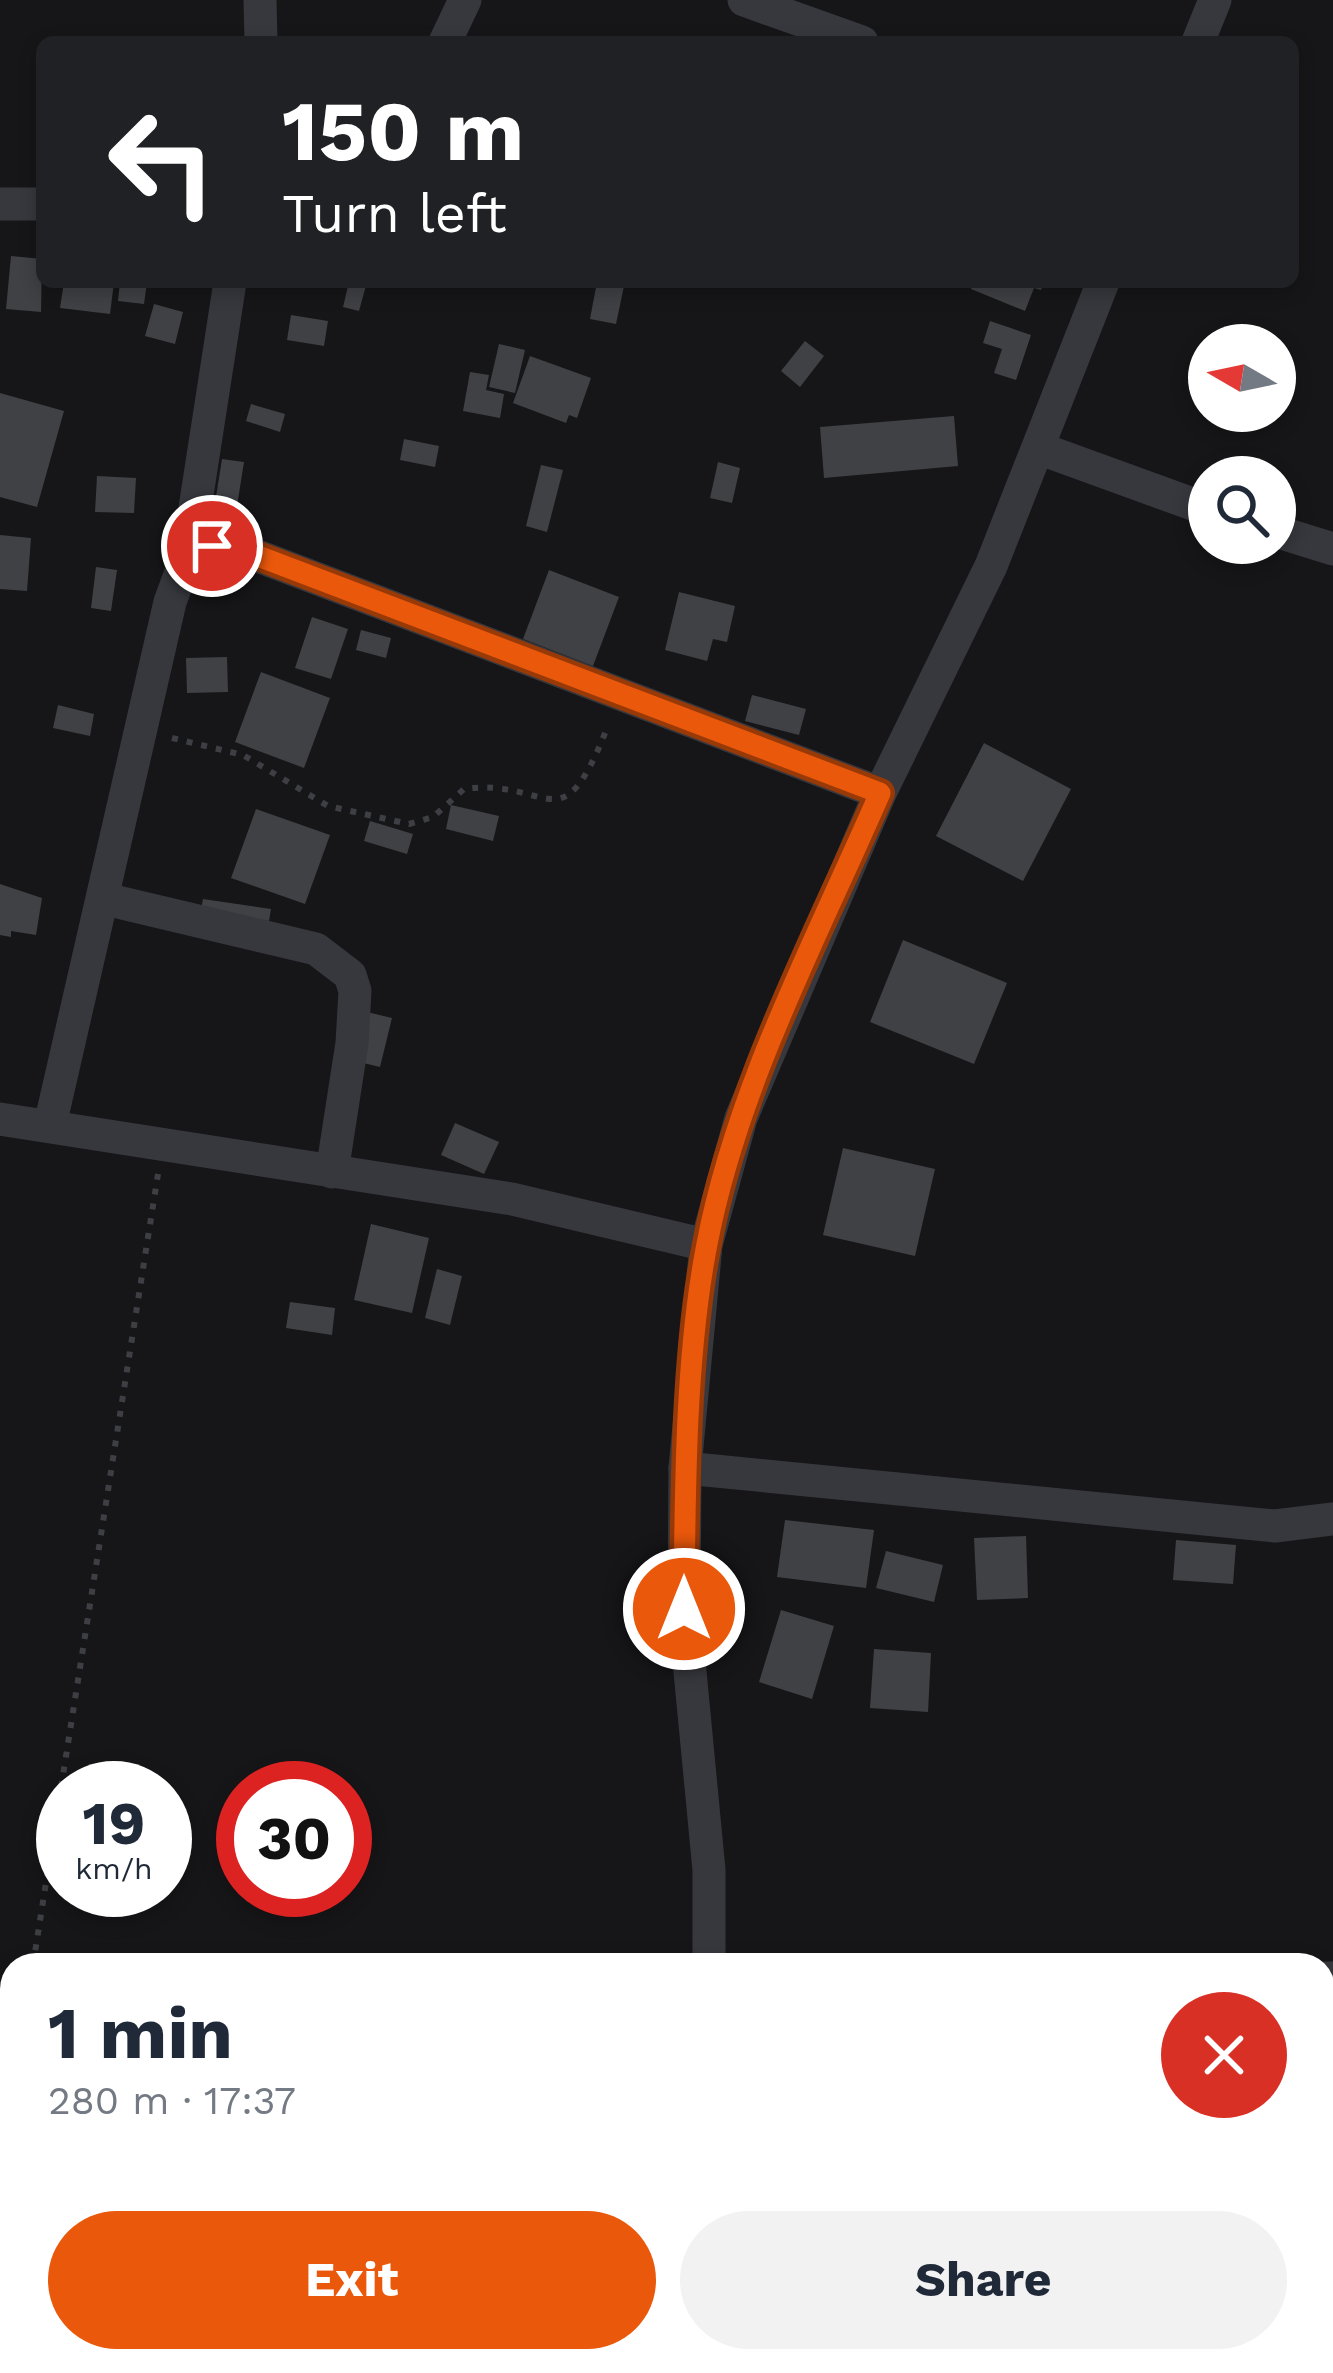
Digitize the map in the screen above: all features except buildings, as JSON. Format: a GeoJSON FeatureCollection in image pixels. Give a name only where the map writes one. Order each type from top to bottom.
{"type":"FeatureCollection","features":[{"type":"Feature","properties":{"kind":"street"},"geometry":{"type":"LineString","coordinates":[[260,0],[260,36]]}},
{"type":"Feature","properties":{"kind":"street"},"geometry":{"type":"LineString","coordinates":[[448,36],[465,0]]}},
{"type":"Feature","properties":{"kind":"street"},"geometry":{"type":"LineString","coordinates":[[744,0],[845,36]]}},
{"type":"Feature","properties":{"kind":"street"},"geometry":{"type":"LineString","coordinates":[[1200,36],[1215,0]]}},
{"type":"Feature","properties":{"kind":"street"},"geometry":{"type":"LineString","coordinates":[[0,204],[36,204]]}},
{"type":"Feature","properties":{"kind":"street"},"geometry":{"type":"LineString","coordinates":[[50,1125],[105,898],[139,730],[176,577],[188,553],[229,288]]}},
{"type":"Feature","properties":{"kind":"street"},"geometry":{"type":"LineString","coordinates":[[715,1953],[684,1609],[685,1468],[706,1246],[741,1118],[880,793],[1041,449],[1101,288]]}},
{"type":"Feature","properties":{"kind":"street"},"geometry":{"type":"LineString","coordinates":[[1041,449],[1188,503]]}},
{"type":"Feature","properties":{"kind":"street"},"geometry":{"type":"LineString","coordinates":[[1296,538],[1333,550]]}},
{"type":"Feature","properties":{"kind":"street"},"geometry":{"type":"LineString","coordinates":[[188,553],[212,546],[242,550],[880,793]]}},
{"type":"Feature","properties":{"kind":"street"},"geometry":{"type":"LineString","coordinates":[[105,898],[316,950],[350,975],[355,991],[352,1043],[332,1172]]}},
{"type":"Feature","properties":{"kind":"street"},"geometry":{"type":"LineString","coordinates":[[0,1118],[163,1148],[512,1198],[706,1246]]}},
{"type":"Feature","properties":{"kind":"street"},"geometry":{"type":"LineString","coordinates":[[685,1468],[1276,1526],[1333,1519]]}},
{"type":"Feature","properties":{"kind":"path"},"geometry":{"type":"LineString","coordinates":[[139,730],[243,755],[328,806],[409,824],[433,817],[464,789],[540,800],[570,793],[595,764],[615,715],[634,699]]}},
{"type":"Feature","properties":{"kind":"path"},"geometry":{"type":"LineString","coordinates":[[35,1953],[163,1148]]}},
{"type":"Feature","properties":{"kind":"route"},"geometry":{"type":"LineString","coordinates":[[212,546],[242,550],[880,793],[741,1118],[706,1246],[685,1468],[684,1609]]}}]}
